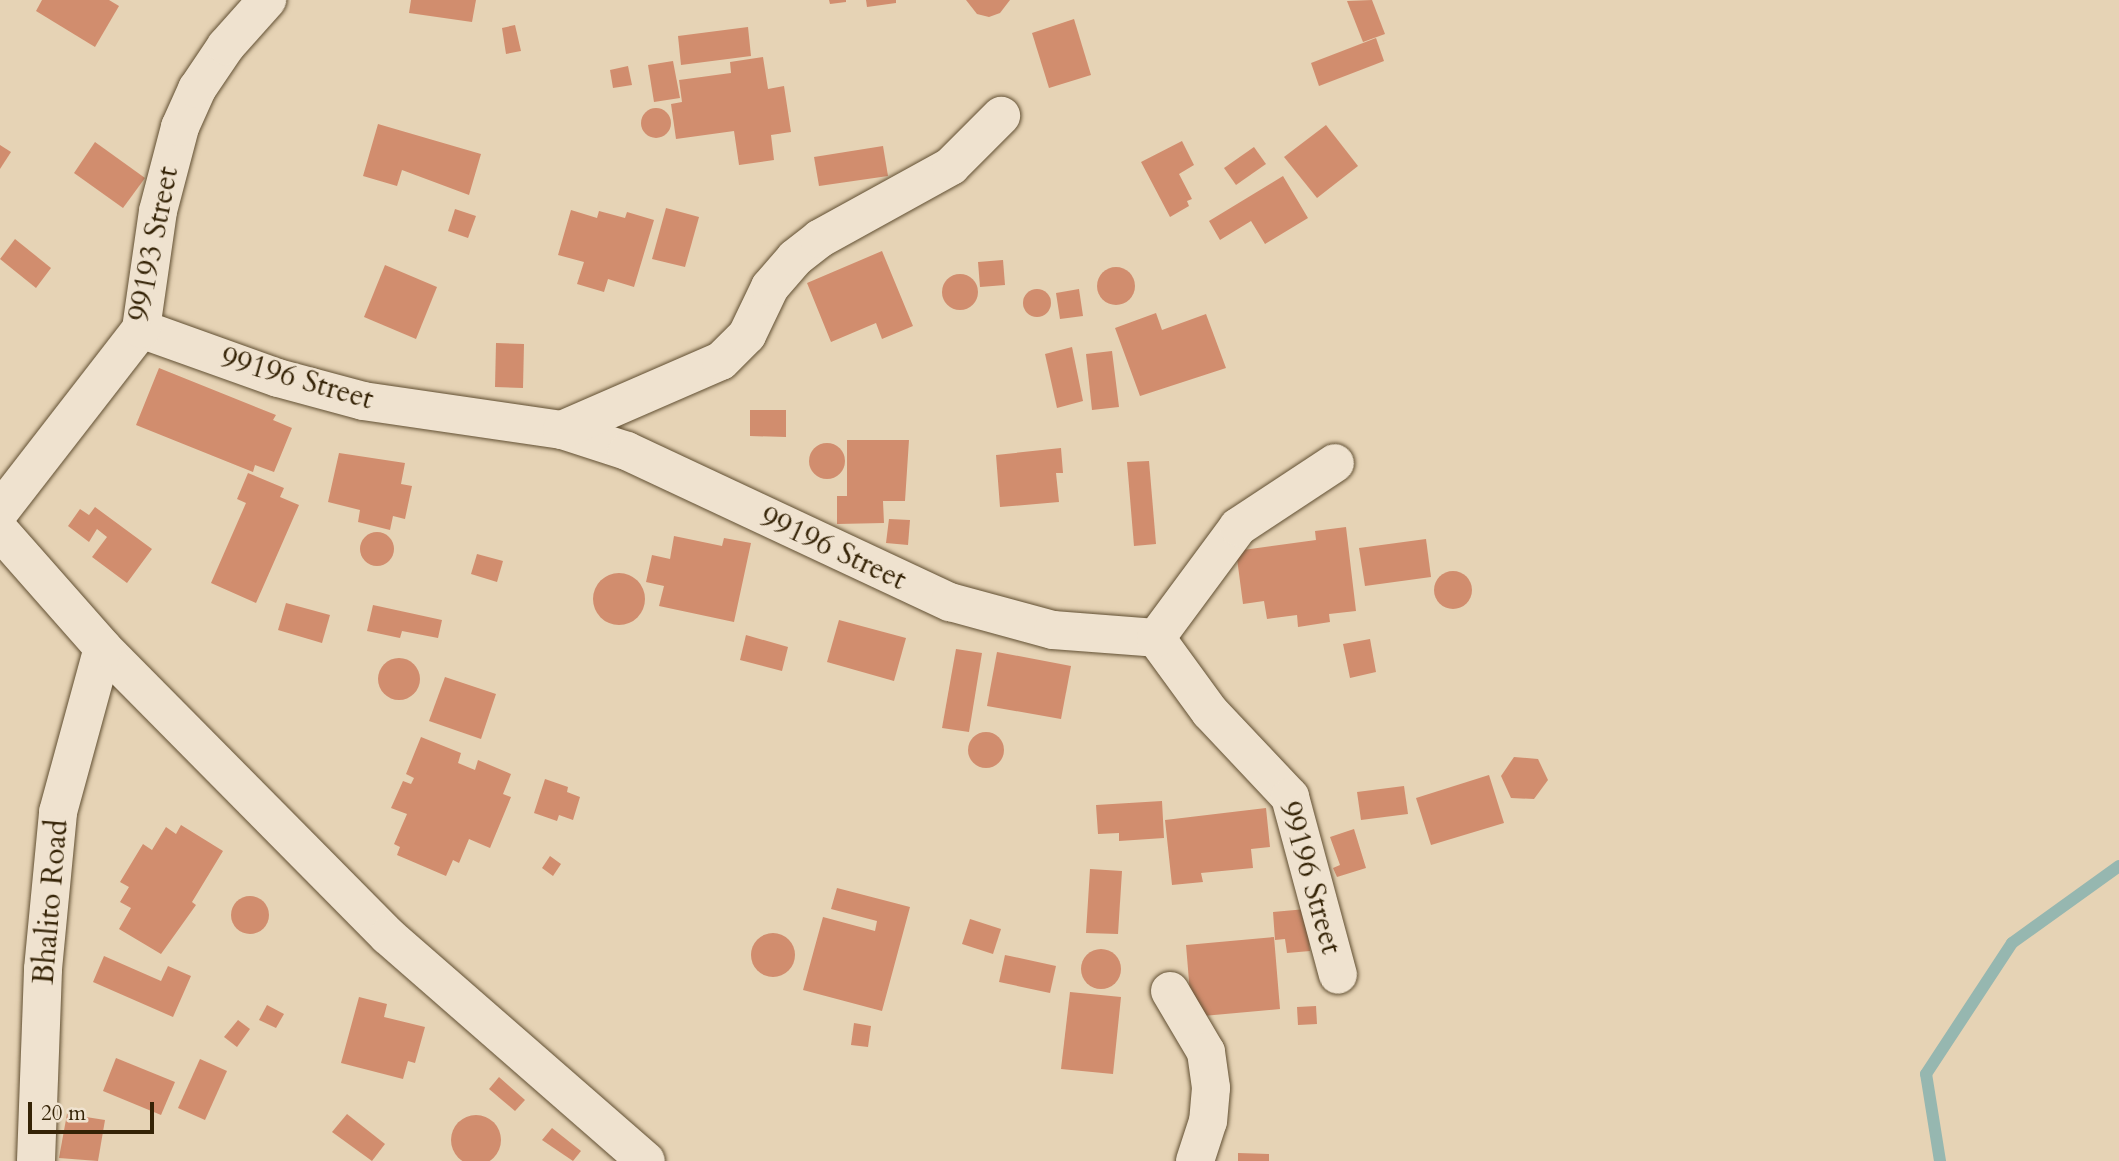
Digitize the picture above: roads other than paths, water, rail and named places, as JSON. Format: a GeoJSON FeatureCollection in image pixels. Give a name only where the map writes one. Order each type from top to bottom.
{"type":"FeatureCollection","features":[{"type":"Feature","properties":{"kind":"street","name":"99193 Street"},"geometry":{"type":"LineString","coordinates":[[0,512],[141,329],[158,211],[180,127],[219,57],[267,0]]}},
{"type":"Feature","properties":{"kind":"street"},"geometry":{"type":"LineString","coordinates":[[562,430],[721,361],[747,335],[770,287],[795,258],[819,239],[951,166],[1002,116]]}},
{"type":"Feature","properties":{"kind":"street","name":"99196 Street"},"geometry":{"type":"LineString","coordinates":[[141,329],[278,378],[363,401],[562,430],[627,450],[950,602],[1053,630],[1156,639],[1210,712],[1279,780],[1290,797],[1338,975]]}},
{"type":"Feature","properties":{"kind":"street"},"geometry":{"type":"LineString","coordinates":[[1156,639],[1238,527],[1335,463]]}},
{"type":"Feature","properties":{"kind":"street"},"geometry":{"type":"LineString","coordinates":[[0,531],[103,648],[388,936],[646,1161]]}},
{"type":"Feature","properties":{"kind":"street","name":"Bhalito Road"},"geometry":{"type":"LineString","coordinates":[[36,1161],[43,969],[58,812],[103,648]]}},
{"type":"Feature","properties":{"kind":"street"},"geometry":{"type":"LineString","coordinates":[[1170,991],[1206,1052],[1211,1088],[1208,1121],[1195,1161]]}},
{"type":"Feature","properties":{"kind":"waterway"},"geometry":{"type":"LineString","coordinates":[[1940,1161],[1926,1074],[2012,943],[2119,866]]}}]}
